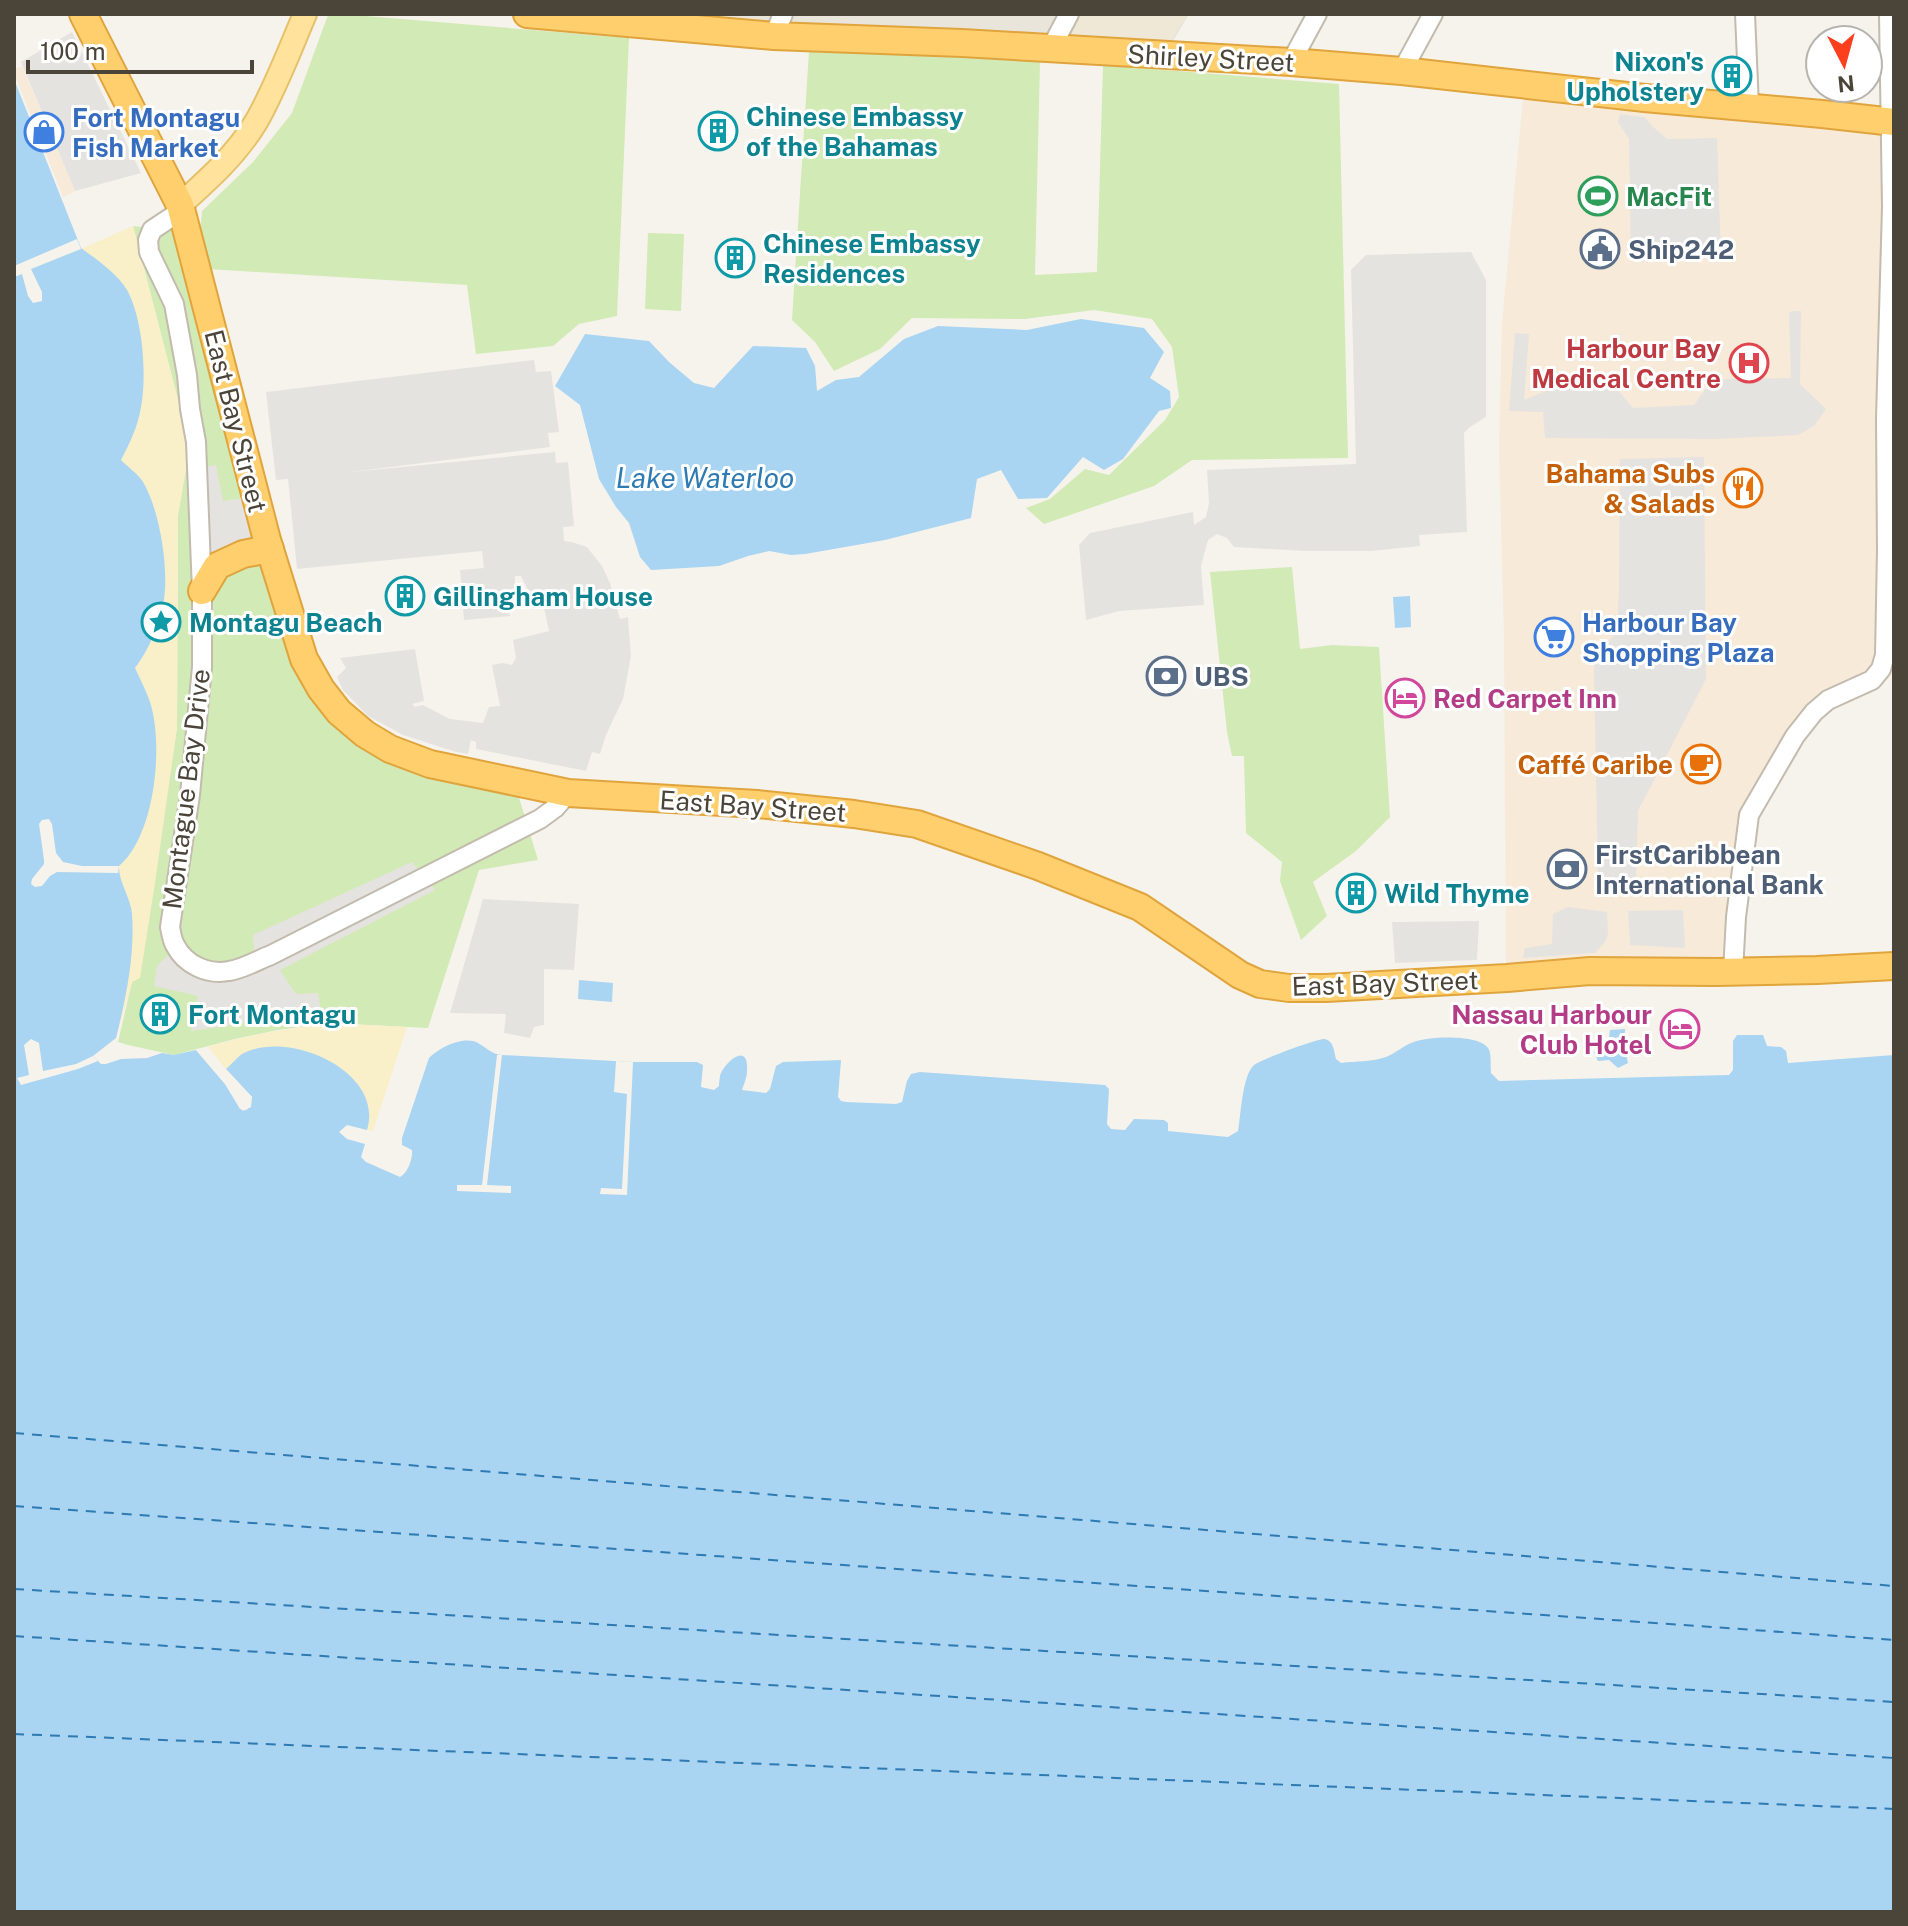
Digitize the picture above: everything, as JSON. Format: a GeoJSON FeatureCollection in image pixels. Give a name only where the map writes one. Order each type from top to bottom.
{"type":"FeatureCollection","features":[{"type":"Feature","properties":{"kind":"highway","name":"East Bay Street"},"geometry":{"type":"LineString","coordinates":[[83,14],[180,205],[270,549],[304,659],[339,712],[365,734],[390,749],[430,764],[568,793],[757,804],[917,824],[1125,900],[1240,975],[1260,984],[1326,988],[1590,971],[1733,972],[1894,966]]}},
{"type":"Feature","properties":{"kind":"highway","name":"Shirley Street"},"geometry":{"type":"LineString","coordinates":[[527,14],[778,25],[1050,50],[1291,62],[1892,122]]}},
{"type":"Feature","properties":{"kind":"highway"},"geometry":{"type":"LineString","coordinates":[[202,591],[217,566],[243,554],[270,549]]}},
{"type":"Feature","properties":{"kind":"main road"},"geometry":{"type":"LineString","coordinates":[[180,205],[217,171],[256,121],[305,14]]}},
{"type":"Feature","properties":{"kind":"street"},"geometry":{"type":"LineString","coordinates":[[1050,50],[1069,14]]}},
{"type":"Feature","properties":{"kind":"street"},"geometry":{"type":"LineString","coordinates":[[1291,62],[1317,14]]}},
{"type":"Feature","properties":{"kind":"street"},"geometry":{"type":"LineString","coordinates":[[1402,71],[1433,14]]}},
{"type":"Feature","properties":{"kind":"street"},"geometry":{"type":"LineString","coordinates":[[1745,14],[1749,107]]}},
{"type":"Feature","properties":{"kind":"street"},"geometry":{"type":"LineString","coordinates":[[1733,972],[1736,917],[1749,815],[1795,736],[1814,712],[1828,700],[1872,680],[1881,669],[1885,655],[1886,419],[1892,233],[1889,14]]}},
{"type":"Feature","properties":{"kind":"street","name":"Montague Bay Drive"},"geometry":{"type":"LineString","coordinates":[[180,205],[173,216],[152,230],[148,240],[149,252],[174,304],[187,375],[196,442],[202,591],[202,667],[192,781],[170,927],[175,946],[189,963],[206,971],[229,971],[271,955],[540,819],[568,793]]}},
{"type":"Feature","properties":{"kind":"shaded area"},"geometry":{"type":"Polygon","coordinates":[[[637,14],[1189,14],[1172,43],[794,29],[637,14]]]}},
{"type":"Feature","properties":{"kind":"shaded area"},"geometry":{"type":"Polygon","coordinates":[[[1081,14],[1187,14],[1171,40],[1069,37],[1081,14]]]}},
{"type":"Feature","properties":{"kind":"shaded area"},"geometry":{"type":"Polygon","coordinates":[[[72,32],[141,173],[75,191],[21,62],[72,32]]]}},
{"type":"Feature","properties":{"kind":"shaded area","name":"Fort Montagu Fish Market"},"geometry":{"type":"Polygon","coordinates":[[[22,66],[75,191],[63,197],[14,73],[14,69],[22,66]]]}},
{"type":"Feature","properties":{"kind":"shaded area","name":"Harbour Bay Shopping Plaza"},"geometry":{"type":"Polygon","coordinates":[[[1523,98],[1883,131],[1877,441],[1877,649],[1874,664],[1858,679],[1824,693],[1804,709],[1742,815],[1726,961],[1506,964],[1504,637],[1499,447],[1502,323],[1523,98]]]}},
{"type":"Feature","properties":{"kind":"shaded area"},"geometry":{"type":"Polygon","coordinates":[[[1620,114],[1644,117],[1667,139],[1717,138],[1721,257],[1631,262],[1629,139],[1618,122],[1620,114]]]}},
{"type":"Feature","properties":{"kind":"shaded area"},"geometry":{"type":"Polygon","coordinates":[[[1471,252],[1486,280],[1486,417],[1464,433],[1467,532],[1419,535],[1420,546],[1371,551],[1234,547],[1227,538],[1217,534],[1208,540],[1201,566],[1204,605],[1119,611],[1086,620],[1079,545],[1090,533],[1193,512],[1194,525],[1206,517],[1209,503],[1207,470],[1356,464],[1351,270],[1366,255],[1471,252]]]}},
{"type":"Feature","properties":{"kind":"shaded area"},"geometry":{"type":"Polygon","coordinates":[[[1801,311],[1800,384],[1826,409],[1814,426],[1798,435],[1716,439],[1545,438],[1543,412],[1509,411],[1515,333],[1529,334],[1524,400],[1566,383],[1611,382],[1633,408],[1694,405],[1715,379],[1791,378],[1789,313],[1801,311]]]}},
{"type":"Feature","properties":{"kind":"shaded area"},"geometry":{"type":"Polygon","coordinates":[[[534,360],[536,372],[551,371],[559,432],[548,433],[550,447],[351,472],[555,452],[556,463],[568,462],[574,526],[563,527],[564,541],[587,547],[602,566],[620,619],[628,617],[631,656],[623,699],[600,754],[592,752],[586,771],[476,749],[476,742],[471,740],[468,754],[456,752],[403,735],[368,716],[343,690],[337,677],[346,668],[340,658],[415,649],[424,701],[412,704],[415,707],[423,705],[450,719],[483,723],[489,707],[500,706],[492,665],[512,665],[516,658],[513,640],[549,631],[542,598],[530,594],[521,576],[515,576],[515,591],[508,594],[510,616],[464,620],[460,570],[484,568],[482,551],[297,569],[288,479],[276,480],[266,392],[534,360]]]}},
{"type":"Feature","properties":{"kind":"shaded area"},"geometry":{"type":"Polygon","coordinates":[[[1704,457],[1706,679],[1638,811],[1636,881],[1598,883],[1594,664],[1617,630],[1620,459],[1704,457]]]}},
{"type":"Feature","properties":{"kind":"shaded area"},"geometry":{"type":"Polygon","coordinates":[[[216,465],[223,501],[245,498],[252,536],[210,564],[204,467],[216,465]]]}},
{"type":"Feature","properties":{"kind":"shaded area"},"geometry":{"type":"Polygon","coordinates":[[[412,862],[435,890],[280,970],[296,994],[318,993],[321,1012],[191,1031],[198,996],[154,986],[157,966],[182,941],[201,958],[234,961],[254,951],[253,935],[412,862]]]}},
{"type":"Feature","properties":{"kind":"shaded area"},"geometry":{"type":"Polygon","coordinates":[[[483,899],[579,904],[574,970],[544,969],[544,1025],[534,1027],[530,1038],[504,1033],[506,1014],[450,1013],[483,899]]]}},
{"type":"Feature","properties":{"kind":"shaded area"},"geometry":{"type":"Polygon","coordinates":[[[1568,907],[1607,912],[1608,935],[1605,942],[1595,953],[1523,958],[1525,948],[1552,944],[1553,914],[1568,907]]]}},
{"type":"Feature","properties":{"kind":"shaded area"},"geometry":{"type":"Polygon","coordinates":[[[1683,910],[1685,948],[1630,945],[1628,911],[1683,910]]]}},
{"type":"Feature","properties":{"kind":"shaded area"},"geometry":{"type":"Polygon","coordinates":[[[1479,921],[1477,960],[1395,963],[1392,922],[1479,921]]]}},
{"type":"Feature","properties":{"kind":"green space"},"geometry":{"type":"Polygon","coordinates":[[[328,15],[629,38],[617,316],[579,324],[553,346],[476,354],[467,285],[208,269],[200,234],[202,211],[253,162],[292,113],[328,15]]]}},
{"type":"Feature","properties":{"kind":"green space"},"geometry":{"type":"Polygon","coordinates":[[[809,51],[1040,61],[1035,275],[1097,272],[1103,65],[1339,84],[1348,458],[1192,460],[1154,486],[1044,524],[1026,508],[1050,499],[1085,469],[1109,475],[1165,420],[1179,397],[1172,347],[1152,319],[1094,310],[1025,319],[912,318],[880,349],[834,371],[815,342],[792,320],[809,51]]]}},
{"type":"Feature","properties":{"kind":"green space","name":"Fort Montagu"},"geometry":{"type":"Polygon","coordinates":[[[133,226],[179,231],[262,564],[347,736],[410,772],[517,791],[538,860],[479,870],[428,1028],[329,1023],[278,1030],[174,1055],[118,1042],[132,982],[177,728],[178,515],[190,446],[133,226]]]}},
{"type":"Feature","properties":{"kind":"green space"},"geometry":{"type":"Polygon","coordinates":[[[648,233],[684,234],[681,311],[645,309],[648,233]]]}},
{"type":"Feature","properties":{"kind":"green space"},"geometry":{"type":"Polygon","coordinates":[[[1292,567],[1300,649],[1332,645],[1379,647],[1390,817],[1356,851],[1313,882],[1327,916],[1301,940],[1280,881],[1282,862],[1246,833],[1244,756],[1232,756],[1227,732],[1210,572],[1292,567]]]}},
{"type":"Feature","properties":{"kind":"sand","name":"Montagu Beach"},"geometry":{"type":"Polygon","coordinates":[[[133,226],[190,446],[178,515],[177,728],[140,978],[132,982],[116,1038],[119,867],[111,861],[130,682],[121,469],[81,249],[133,226]]]}},
{"type":"Feature","properties":{"kind":"sand"},"geometry":{"type":"Polygon","coordinates":[[[329,1023],[407,1027],[373,1131],[239,1072],[232,1077],[208,1047],[252,1036],[329,1023]]]}},
{"type":"Feature","properties":{"kind":"water"},"geometry":{"type":"Polygon","coordinates":[[[14,79],[81,248],[106,267],[127,290],[137,316],[142,347],[143,394],[136,428],[121,460],[141,479],[149,494],[159,525],[164,559],[165,592],[161,614],[149,646],[135,668],[154,720],[156,765],[141,834],[119,866],[132,914],[131,961],[116,1038],[93,1056],[101,1064],[196,1050],[225,1084],[240,1109],[247,1110],[252,1097],[226,1069],[237,1058],[263,1047],[285,1047],[308,1052],[330,1061],[348,1074],[362,1090],[369,1109],[367,1130],[347,1125],[339,1132],[347,1139],[365,1144],[361,1157],[366,1162],[400,1177],[408,1169],[412,1153],[402,1145],[402,1138],[429,1058],[445,1047],[465,1041],[478,1043],[502,1055],[697,1062],[703,1065],[701,1087],[714,1090],[719,1086],[724,1068],[741,1056],[747,1062],[742,1090],[766,1093],[776,1066],[783,1062],[841,1060],[838,1097],[846,1102],[902,1102],[911,1074],[920,1072],[1105,1085],[1109,1089],[1107,1124],[1111,1129],[1125,1130],[1134,1119],[1164,1120],[1168,1123],[1168,1131],[1228,1137],[1238,1131],[1244,1086],[1254,1065],[1325,1039],[1332,1044],[1336,1059],[1341,1063],[1381,1059],[1421,1040],[1475,1040],[1488,1048],[1491,1073],[1499,1081],[1729,1075],[1733,1070],[1733,1041],[1737,1035],[1763,1035],[1767,1046],[1781,1047],[1786,1051],[1788,1063],[1894,1055],[1894,1912],[14,1912],[14,79]]]}},
{"type":"Feature","properties":{"kind":"water","name":"Lake Waterloo"},"geometry":{"type":"Polygon","coordinates":[[[1081,319],[1144,328],[1164,352],[1150,378],[1170,391],[1171,408],[1159,411],[1123,459],[1104,470],[1083,457],[1047,498],[1018,499],[1001,470],[977,479],[971,518],[885,540],[805,554],[769,551],[719,566],[651,570],[640,557],[629,523],[599,479],[580,405],[555,386],[585,334],[649,341],[694,383],[714,388],[753,346],[806,348],[815,366],[817,391],[836,380],[859,377],[904,339],[938,326],[1027,330],[1081,319]]]}},
{"type":"Feature","properties":{"kind":"water"},"geometry":{"type":"Polygon","coordinates":[[[1410,596],[1411,627],[1395,628],[1393,597],[1410,596]]]}},
{"type":"Feature","properties":{"kind":"water"},"geometry":{"type":"Polygon","coordinates":[[[579,980],[613,983],[612,1002],[578,999],[579,980]]]}},
{"type":"Feature","properties":{"kind":"water"},"geometry":{"type":"Polygon","coordinates":[[[1625,1029],[1624,1046],[1628,1063],[1618,1068],[1609,1060],[1598,1061],[1594,1052],[1608,1046],[1610,1030],[1625,1029]]]}},
{"type":"Feature","properties":{"kind":"pier"},"geometry":{"type":"Polygon","coordinates":[[[77,239],[81,249],[31,269],[42,292],[42,301],[33,303],[22,274],[14,277],[14,266],[77,239]]]}},
{"type":"Feature","properties":{"kind":"pier"},"geometry":{"type":"Polygon","coordinates":[[[49,819],[56,853],[63,862],[82,866],[119,866],[118,873],[57,872],[42,886],[31,884],[44,864],[39,824],[49,819]]]}},
{"type":"Feature","properties":{"kind":"pier"},"geometry":{"type":"Polygon","coordinates":[[[31,1039],[39,1043],[43,1071],[76,1064],[93,1056],[98,1061],[21,1085],[17,1078],[29,1075],[24,1045],[31,1039]]]}},
{"type":"Feature","properties":{"kind":"pier"},"geometry":{"type":"Polygon","coordinates":[[[201,1049],[228,1081],[243,1106],[248,1105],[248,1099],[222,1070],[223,1066],[252,1097],[251,1107],[241,1109],[225,1084],[196,1050],[201,1049]]]}},
{"type":"Feature","properties":{"kind":"pier"},"geometry":{"type":"Polygon","coordinates":[[[497,1055],[502,1055],[487,1185],[511,1186],[511,1193],[457,1191],[457,1185],[482,1185],[497,1055]]]}},
{"type":"Feature","properties":{"kind":"pier"},"geometry":{"type":"Polygon","coordinates":[[[616,1061],[633,1062],[627,1195],[600,1194],[601,1188],[622,1189],[627,1094],[614,1092],[616,1061]]]}},
{"type":"Feature","properties":{"kind":"ferry route"},"geometry":{"type":"LineString","coordinates":[[14,1433],[1894,1586]]}},
{"type":"Feature","properties":{"kind":"ferry route"},"geometry":{"type":"LineString","coordinates":[[14,1506],[1894,1640]]}},
{"type":"Feature","properties":{"kind":"ferry route"},"geometry":{"type":"LineString","coordinates":[[14,1589],[1894,1702]]}},
{"type":"Feature","properties":{"kind":"ferry route"},"geometry":{"type":"LineString","coordinates":[[14,1636],[1894,1758]]}},
{"type":"Feature","properties":{"kind":"ferry route"},"geometry":{"type":"LineString","coordinates":[[14,1734],[1894,1809]]}},
{"type":"Feature","properties":{"kind":"place","name":"Nixon's Upholstery"},"geometry":{"type":"Point","coordinates":[1732,76]}},
{"type":"Feature","properties":{"kind":"place","name":"Chinese Embassy of the Bahamas"},"geometry":{"type":"Point","coordinates":[718,131]}},
{"type":"Feature","properties":{"kind":"place","name":"Fort Montagu Fish Market"},"geometry":{"type":"Point","coordinates":[44,132]}},
{"type":"Feature","properties":{"kind":"place","name":"MacFit"},"geometry":{"type":"Point","coordinates":[1598,196]}},
{"type":"Feature","properties":{"kind":"place","name":"Ship242"},"geometry":{"type":"Point","coordinates":[1600,249]}},
{"type":"Feature","properties":{"kind":"place","name":"Chinese Embassy Residences"},"geometry":{"type":"Point","coordinates":[735,258]}},
{"type":"Feature","properties":{"kind":"place","name":"Harbour Bay Medical Centre"},"geometry":{"type":"Point","coordinates":[1749,363]}},
{"type":"Feature","properties":{"kind":"place","name":"Bahama Subs & Salads"},"geometry":{"type":"Point","coordinates":[1743,488]}},
{"type":"Feature","properties":{"kind":"place","name":"Gillingham House"},"geometry":{"type":"Point","coordinates":[405,596]}},
{"type":"Feature","properties":{"kind":"place","name":"Montagu Beach"},"geometry":{"type":"Point","coordinates":[161,622]}},
{"type":"Feature","properties":{"kind":"place","name":"Harbour Bay Shopping Plaza"},"geometry":{"type":"Point","coordinates":[1554,637]}},
{"type":"Feature","properties":{"kind":"place","name":"UBS"},"geometry":{"type":"Point","coordinates":[1166,676]}},
{"type":"Feature","properties":{"kind":"place","name":"Red Carpet Inn"},"geometry":{"type":"Point","coordinates":[1405,698]}},
{"type":"Feature","properties":{"kind":"place","name":"Caffé Caribe"},"geometry":{"type":"Point","coordinates":[1701,764]}},
{"type":"Feature","properties":{"kind":"place","name":"FirstCaribbean International Bank"},"geometry":{"type":"Point","coordinates":[1567,869]}},
{"type":"Feature","properties":{"kind":"place","name":"Wild Thyme"},"geometry":{"type":"Point","coordinates":[1356,893]}},
{"type":"Feature","properties":{"kind":"place","name":"Fort Montagu"},"geometry":{"type":"Point","coordinates":[160,1014]}},
{"type":"Feature","properties":{"kind":"place","name":"Nassau Harbour Club Hotel"},"geometry":{"type":"Point","coordinates":[1680,1029]}}]}
